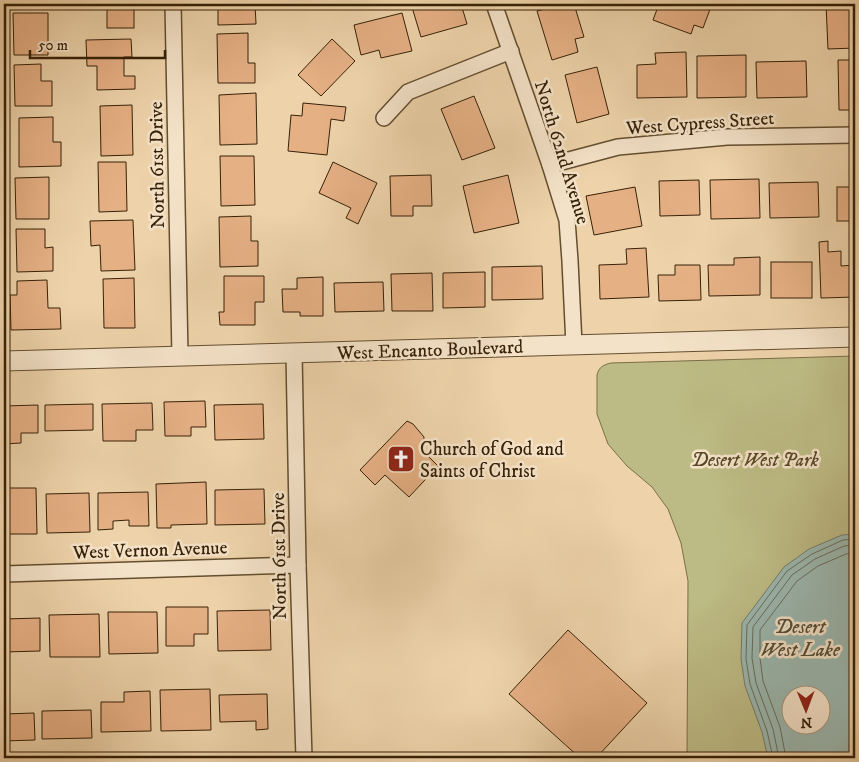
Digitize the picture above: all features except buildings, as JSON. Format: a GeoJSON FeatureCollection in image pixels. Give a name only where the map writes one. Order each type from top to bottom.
{"type":"FeatureCollection","features":[{"type":"Feature","properties":{"kind":"street","name":"North 61st Drive"},"geometry":{"type":"LineString","coordinates":[[173,4],[180,356]]}},
{"type":"Feature","properties":{"kind":"street","name":"North 62nd Avenue"},"geometry":{"type":"LineString","coordinates":[[494,4],[550,164],[567,220],[574,345]]}},
{"type":"Feature","properties":{"kind":"street"},"geometry":{"type":"LineString","coordinates":[[384,118],[408,92],[511,51]]}},
{"type":"Feature","properties":{"kind":"street","name":"West Cypress Street"},"geometry":{"type":"LineString","coordinates":[[550,164],[618,147],[727,137],[855,135]]}},
{"type":"Feature","properties":{"kind":"street","name":"West Encanto Boulevard"},"geometry":{"type":"LineString","coordinates":[[4,361],[855,337]]}},
{"type":"Feature","properties":{"kind":"street","name":"North 61st Drive"},"geometry":{"type":"LineString","coordinates":[[294,353],[304,758]]}},
{"type":"Feature","properties":{"kind":"street","name":"West Vernon Avenue"},"geometry":{"type":"LineString","coordinates":[[4,574],[298,565]]}},
{"type":"Feature","properties":{"kind":"green space","name":"Desert West Park"},"geometry":{"type":"Polygon","coordinates":[[[855,356],[855,758],[687,758],[688,581],[681,543],[668,509],[652,487],[627,466],[608,444],[597,414],[597,375],[599,370],[611,363],[855,356]]]}},
{"type":"Feature","properties":{"kind":"water","name":"Desert West Lake"},"geometry":{"type":"Polygon","coordinates":[[[855,534],[855,758],[768,758],[762,732],[745,686],[741,659],[742,623],[784,567],[809,549],[842,535],[855,534]]]}},
{"type":"Feature","properties":{"kind":"place","name":"Church of God and Saints of Christ"},"geometry":{"type":"Point","coordinates":[401,459]}}]}
